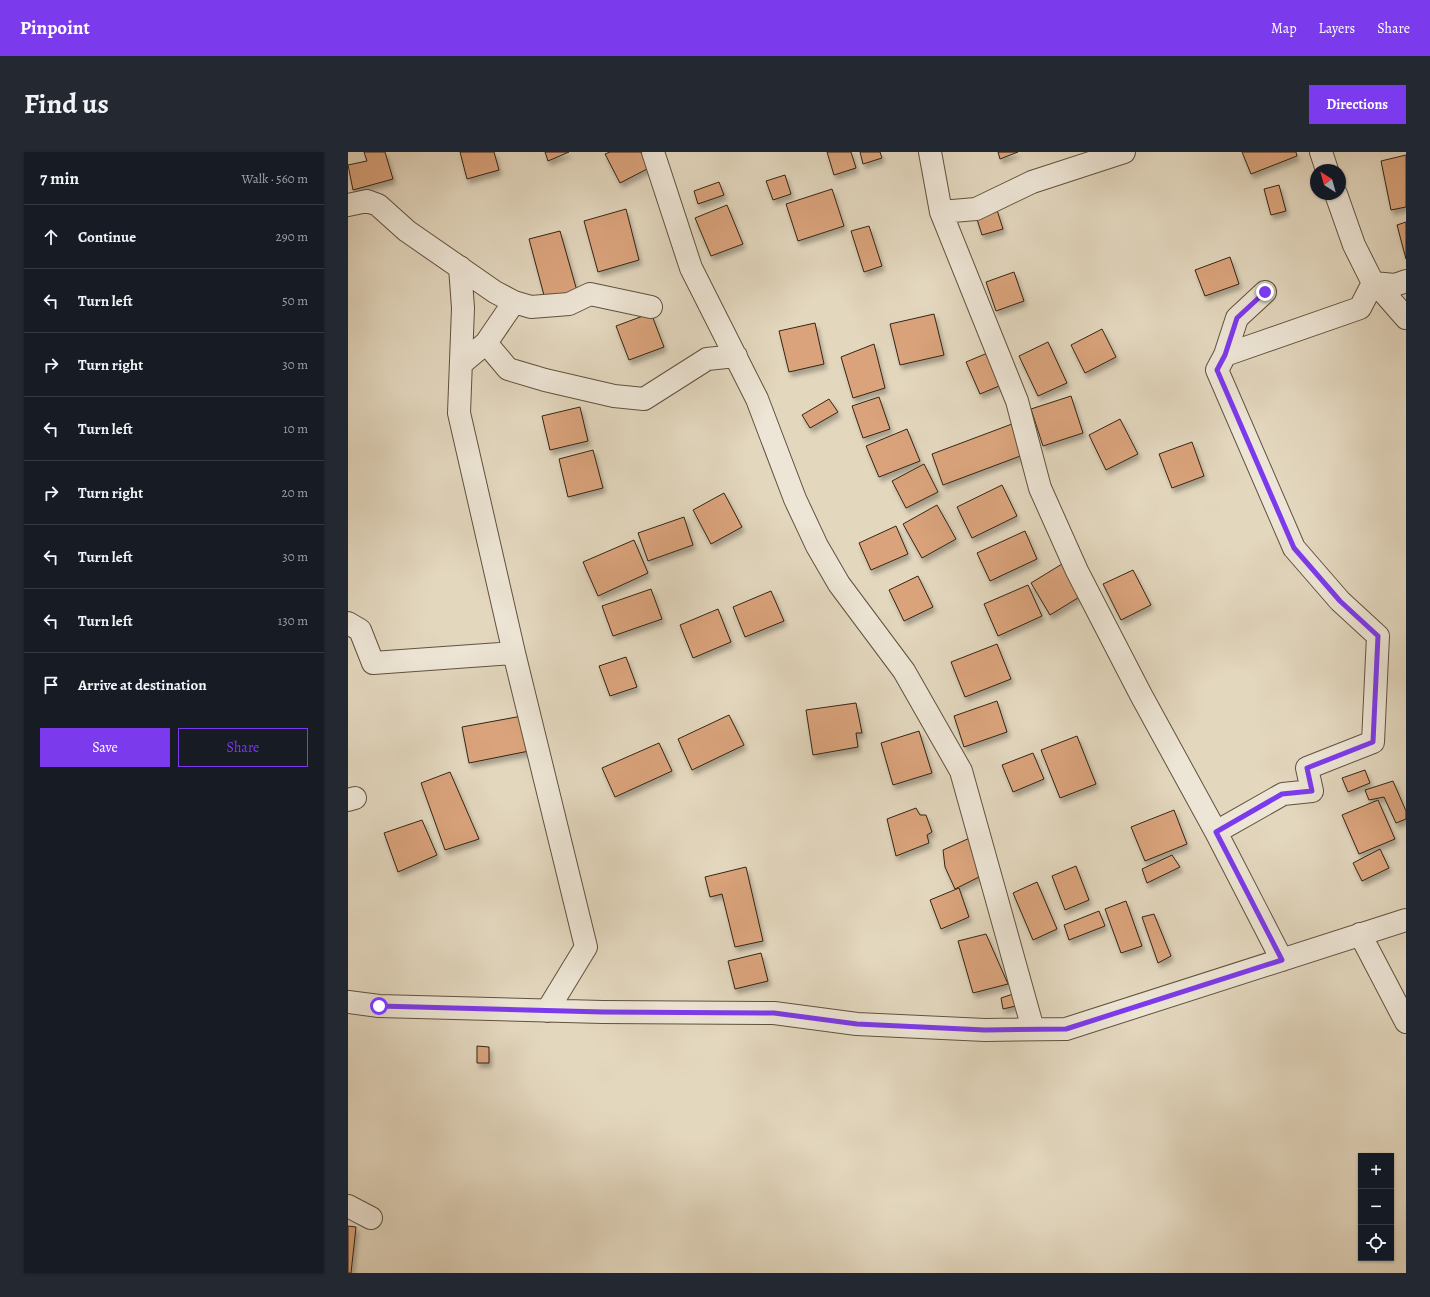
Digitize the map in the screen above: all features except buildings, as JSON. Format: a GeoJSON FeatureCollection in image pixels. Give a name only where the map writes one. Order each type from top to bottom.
{"type":"FeatureCollection","features":[{"type":"Feature","properties":{"kind":"street"},"geometry":{"type":"LineString","coordinates":[[653,152],[691,268],[757,398],[795,499],[818,546],[839,584],[904,671],[961,770],[1034,1029]]}},
{"type":"Feature","properties":{"kind":"street"},"geometry":{"type":"LineString","coordinates":[[930,152],[941,212],[1017,401],[1040,488],[1046,502],[1077,571],[1141,695],[1216,832],[1282,960]]}},
{"type":"Feature","properties":{"kind":"street"},"geometry":{"type":"LineString","coordinates":[[941,212],[976,209],[1032,182],[1124,152]]}},
{"type":"Feature","properties":{"kind":"street"},"geometry":{"type":"LineString","coordinates":[[1320,152],[1325,164]]}},
{"type":"Feature","properties":{"kind":"street"},"geometry":{"type":"LineString","coordinates":[[1338,200],[1354,245],[1373,283],[1386,294],[1406,318]]}},
{"type":"Feature","properties":{"kind":"street"},"geometry":{"type":"LineString","coordinates":[[348,205],[367,201],[378,205],[407,231],[495,292],[514,302],[531,307],[569,304],[590,294],[651,306]]}},
{"type":"Feature","properties":{"kind":"street"},"geometry":{"type":"LineString","coordinates":[[460,267],[463,308],[459,413],[514,653],[586,947],[547,1011]]}},
{"type":"Feature","properties":{"kind":"street"},"geometry":{"type":"LineString","coordinates":[[1373,283],[1394,285],[1406,282]]}},
{"type":"Feature","properties":{"kind":"street"},"geometry":{"type":"LineString","coordinates":[[1225,355],[1360,308],[1373,283]]}},
{"type":"Feature","properties":{"kind":"street"},"geometry":{"type":"LineString","coordinates":[[1216,832],[1282,794],[1312,791],[1307,768],[1373,742],[1378,636],[1340,601],[1294,548],[1217,370],[1225,355],[1237,318],[1265,292]]}},
{"type":"Feature","properties":{"kind":"street"},"geometry":{"type":"LineString","coordinates":[[462,363],[486,344],[514,302]]}},
{"type":"Feature","properties":{"kind":"street"},"geometry":{"type":"LineString","coordinates":[[486,344],[508,368],[545,380],[591,391],[614,396],[644,399],[707,359],[736,356]]}},
{"type":"Feature","properties":{"kind":"street"},"geometry":{"type":"LineString","coordinates":[[348,623],[360,630],[373,663],[514,653]]}},
{"type":"Feature","properties":{"kind":"street"},"geometry":{"type":"LineString","coordinates":[[348,1002],[379,1006],[547,1011],[774,1013],[857,1024],[985,1030],[1066,1029],[1406,920]]}},
{"type":"Feature","properties":{"kind":"street"},"geometry":{"type":"LineString","coordinates":[[1360,934],[1406,1022]]}},
{"type":"Feature","properties":{"kind":"street"},"geometry":{"type":"LineString","coordinates":[[348,1206],[371,1218]]}},
{"type":"Feature","properties":{"kind":"route"},"geometry":{"type":"LineString","coordinates":[[379,1006],[603,1012],[774,1013],[857,1024],[985,1030],[1066,1029],[1282,960],[1216,832],[1282,794],[1312,791],[1307,768],[1373,742],[1378,636],[1340,601],[1294,548],[1217,370],[1225,355],[1237,318],[1265,292]]}}]}
